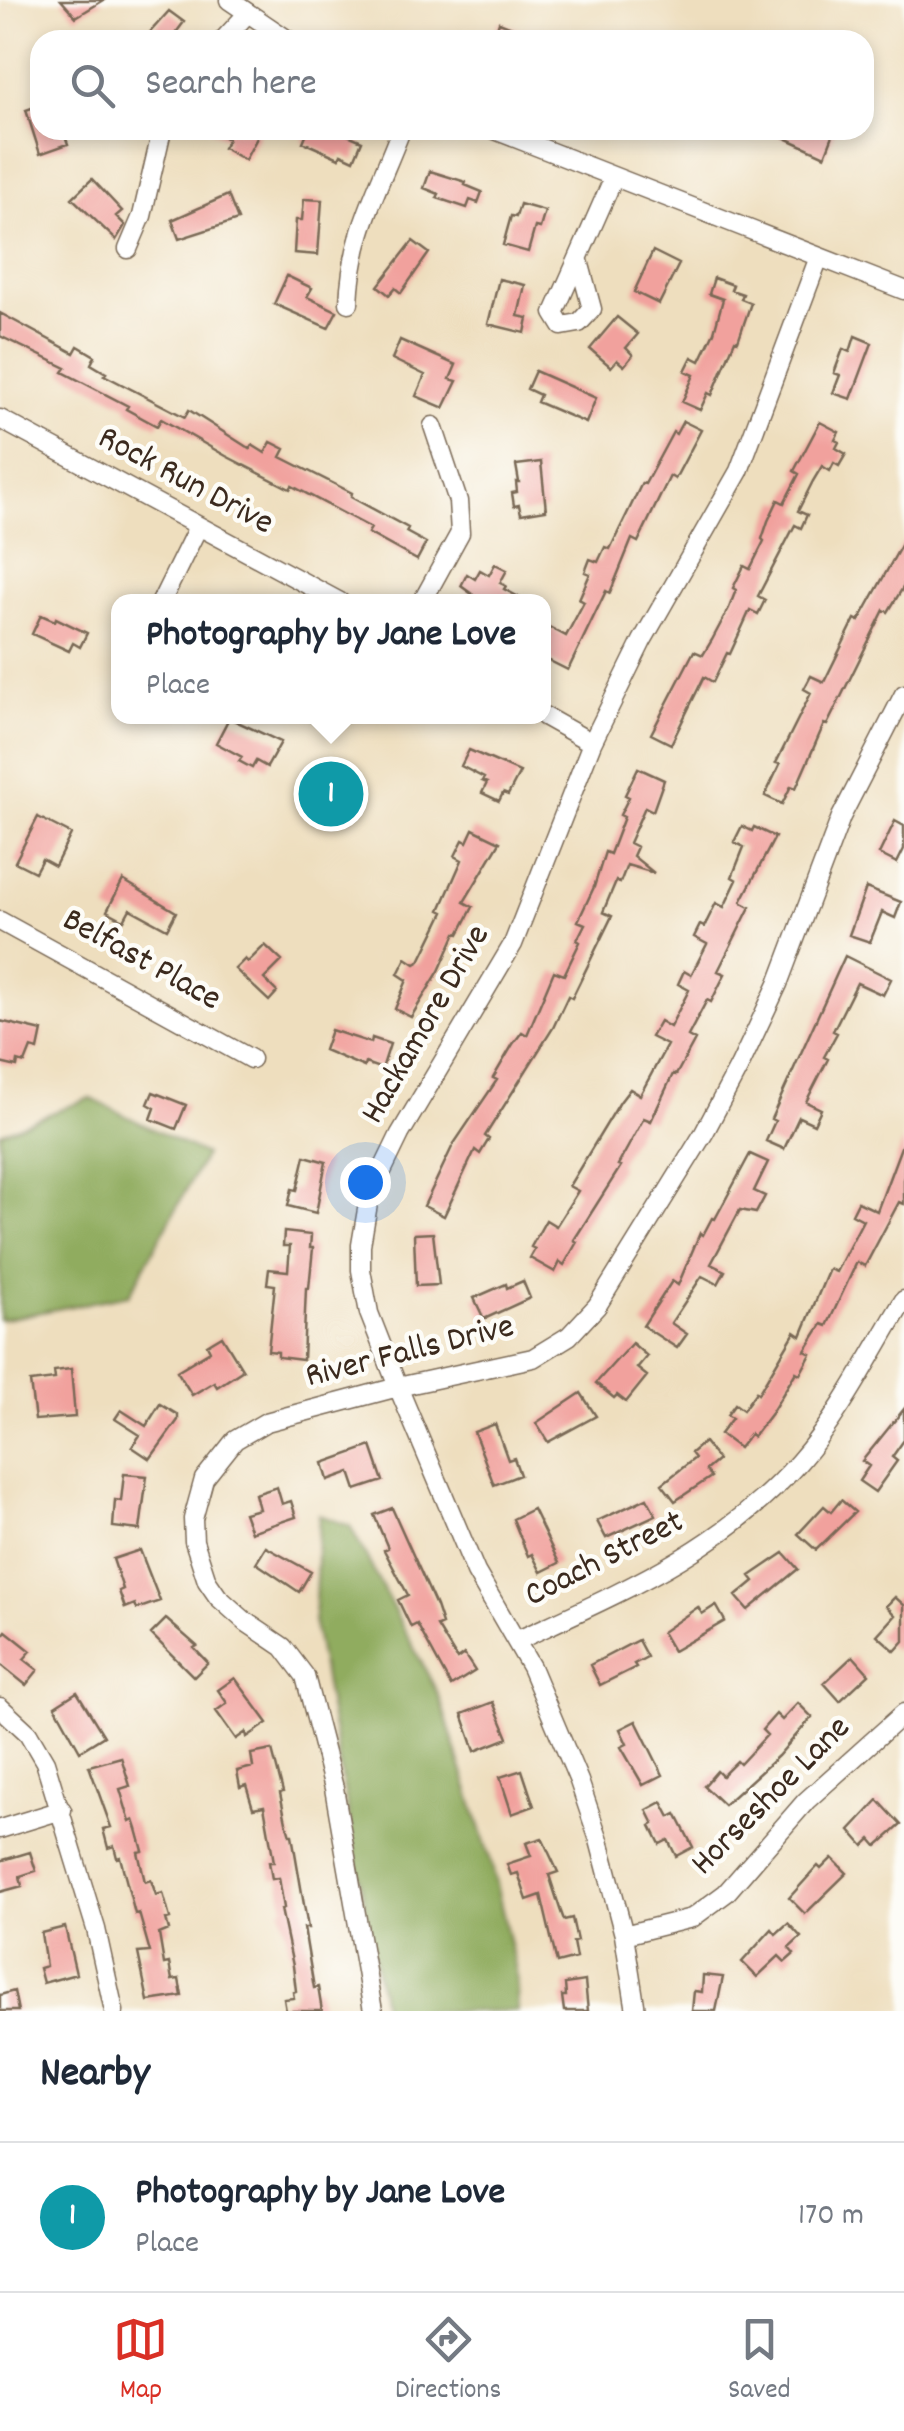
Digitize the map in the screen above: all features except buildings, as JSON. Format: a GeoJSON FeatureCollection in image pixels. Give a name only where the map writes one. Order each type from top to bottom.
{"type":"FeatureCollection","features":[{"type":"Feature","properties":{"kind":"street"},"geometry":{"type":"LineString","coordinates":[[229,0],[272,30]]}},
{"type":"Feature","properties":{"kind":"street"},"geometry":{"type":"LineString","coordinates":[[232,30],[246,14]]}},
{"type":"Feature","properties":{"kind":"street"},"geometry":{"type":"LineString","coordinates":[[128,249],[142,216],[160,140]]}},
{"type":"Feature","properties":{"kind":"street"},"geometry":{"type":"LineString","coordinates":[[349,302],[356,244],[366,209],[397,140]]}},
{"type":"Feature","properties":{"kind":"street"},"geometry":{"type":"LineString","coordinates":[[521,140],[904,290]]}},
{"type":"Feature","properties":{"kind":"street"},"geometry":{"type":"LineString","coordinates":[[579,261],[614,176]]}},
{"type":"Feature","properties":{"kind":"street","name":"Hackamore Drive"},"geometry":{"type":"LineString","coordinates":[[636,2011],[624,1936],[579,1781],[516,1641],[476,1572],[398,1388],[369,1314],[361,1245],[369,1198],[400,1134],[513,944],[592,744],[642,641],[739,471],[819,257]]}},
{"type":"Feature","properties":{"kind":"street","name":"Rock Run Drive"},"geometry":{"type":"LineString","coordinates":[[0,419],[325,594]]}},
{"type":"Feature","properties":{"kind":"street"},"geometry":{"type":"LineString","coordinates":[[426,594],[460,533],[458,501],[433,426]]}},
{"type":"Feature","properties":{"kind":"street"},"geometry":{"type":"LineString","coordinates":[[165,594],[198,528]]}},
{"type":"Feature","properties":{"kind":"street","name":"River Falls Drive"},"geometry":{"type":"LineString","coordinates":[[373,2011],[334,1788],[305,1676],[283,1647],[246,1622],[218,1598],[207,1582],[194,1542],[193,1519],[204,1479],[235,1440],[266,1422],[534,1358],[569,1336],[597,1306],[704,1133],[739,1067],[778,984],[841,817],[904,694]]}},
{"type":"Feature","properties":{"kind":"street"},"geometry":{"type":"LineString","coordinates":[[551,720],[592,744]]}},
{"type":"Feature","properties":{"kind":"street","name":"Belfast Place"},"geometry":{"type":"LineString","coordinates":[[0,921],[251,1059]]}},
{"type":"Feature","properties":{"kind":"street","name":"Coach Street"},"geometry":{"type":"LineString","coordinates":[[516,1641],[666,1570],[714,1541],[774,1489],[826,1428],[904,1300]]}},
{"type":"Feature","properties":{"kind":"street"},"geometry":{"type":"LineString","coordinates":[[0,1707],[28,1733],[45,1762],[96,1929],[109,2010]]}},
{"type":"Feature","properties":{"kind":"street","name":"Horseshoe Lane"},"geometry":{"type":"LineString","coordinates":[[624,1936],[692,1918],[726,1893],[806,1801],[904,1714]]}},
{"type":"Feature","properties":{"kind":"street"},"geometry":{"type":"LineString","coordinates":[[0,1829],[62,1810]]}},
{"type":"Feature","properties":{"kind":"green space"},"geometry":{"type":"Polygon","coordinates":[[[90,1098],[205,1155],[129,1295],[0,1320],[0,1133],[90,1098]]]}},
{"type":"Feature","properties":{"kind":"green space"},"geometry":{"type":"Polygon","coordinates":[[[319,1515],[350,1526],[439,1696],[491,1862],[516,1971],[518,2011],[384,2011],[314,1624],[319,1515]]]}},
{"type":"Feature","properties":{"kind":"place","name":"Photography by Jane Love"},"geometry":{"type":"Point","coordinates":[331,794]}}]}
